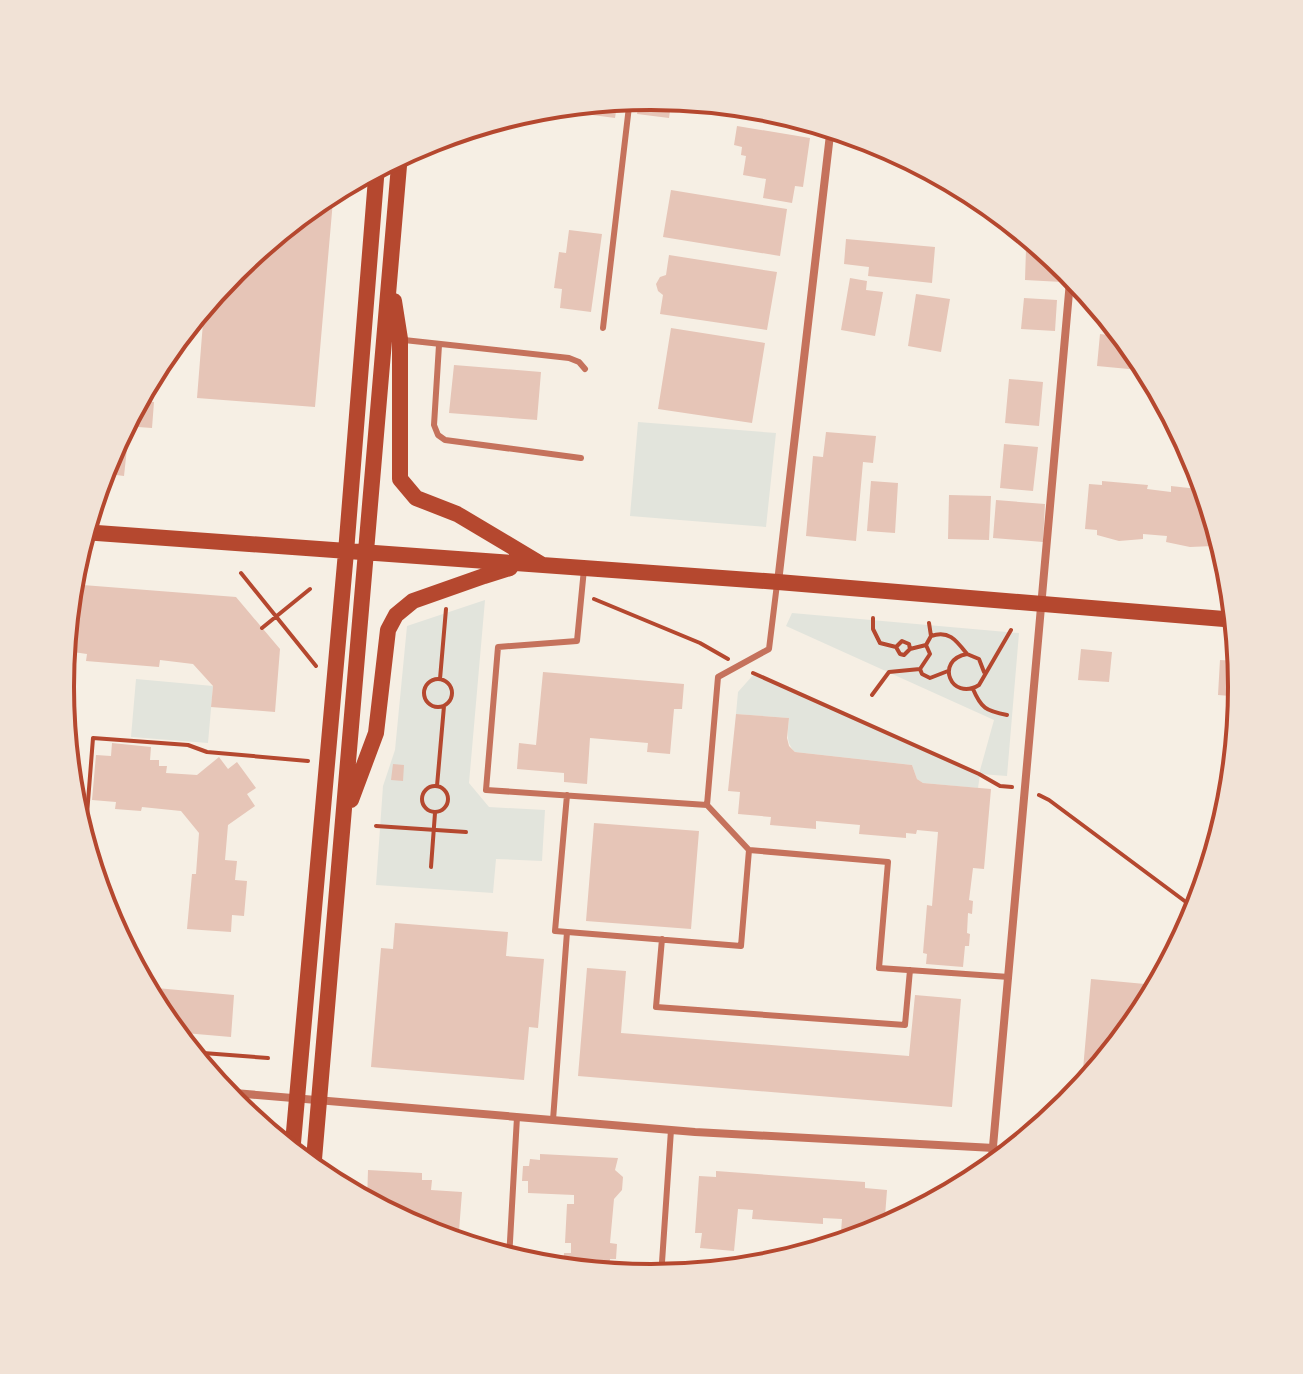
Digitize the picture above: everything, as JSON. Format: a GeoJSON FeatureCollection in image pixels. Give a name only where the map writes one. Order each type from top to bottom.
{"type":"FeatureCollection","features":[{"type":"Feature","properties":{"kind":"main road"},"geometry":{"type":"LineString","coordinates":[[314,1155],[399,168]]}},
{"type":"Feature","properties":{"kind":"main road"},"geometry":{"type":"LineString","coordinates":[[293,1139],[376,180]]}},
{"type":"Feature","properties":{"kind":"main road"},"geometry":{"type":"LineString","coordinates":[[389,274],[400,339],[400,479],[416,498],[457,514],[546,566]]}},
{"type":"Feature","properties":{"kind":"main road"},"geometry":{"type":"LineString","coordinates":[[96,533],[778,582],[1225,619]]}},
{"type":"Feature","properties":{"kind":"main road"},"geometry":{"type":"LineString","coordinates":[[343,822],[376,733],[388,630],[396,615],[413,601],[524,565]]}},
{"type":"Feature","properties":{"kind":"street"},"geometry":{"type":"LineString","coordinates":[[778,582],[830,138]]}},
{"type":"Feature","properties":{"kind":"street"},"geometry":{"type":"LineString","coordinates":[[993,1152],[1069,289]]}},
{"type":"Feature","properties":{"kind":"street"},"geometry":{"type":"LineString","coordinates":[[241,1093],[671,1130],[994,1148]]}},
{"type":"Feature","properties":{"kind":"lane"},"geometry":{"type":"LineString","coordinates":[[603,328],[629,111]]}},
{"type":"Feature","properties":{"kind":"lane"},"geometry":{"type":"LineString","coordinates":[[400,339],[569,358],[585,369]]}},
{"type":"Feature","properties":{"kind":"lane"},"geometry":{"type":"LineString","coordinates":[[439,345],[434,425],[438,435],[445,440],[581,458]]}},
{"type":"Feature","properties":{"kind":"lane"},"geometry":{"type":"LineString","coordinates":[[584,569],[577,641],[498,647],[486,790],[707,805],[749,850],[888,862],[879,968],[1009,977]]}},
{"type":"Feature","properties":{"kind":"lane"},"geometry":{"type":"LineString","coordinates":[[707,805],[718,677],[769,649],[778,582]]}},
{"type":"Feature","properties":{"kind":"lane"},"geometry":{"type":"LineString","coordinates":[[567,795],[555,931],[741,946],[749,850]]}},
{"type":"Feature","properties":{"kind":"lane"},"geometry":{"type":"LineString","coordinates":[[553,1120],[567,932]]}},
{"type":"Feature","properties":{"kind":"lane"},"geometry":{"type":"LineString","coordinates":[[662,939],[656,1007],[905,1025],[910,970]]}},
{"type":"Feature","properties":{"kind":"lane"},"geometry":{"type":"LineString","coordinates":[[510,1247],[517,1117]]}},
{"type":"Feature","properties":{"kind":"lane"},"geometry":{"type":"LineString","coordinates":[[662,1264],[671,1130]]}},
{"type":"Feature","properties":{"kind":"path"},"geometry":{"type":"LineString","coordinates":[[241,573],[316,666]]}},
{"type":"Feature","properties":{"kind":"path"},"geometry":{"type":"LineString","coordinates":[[262,628],[310,589]]}},
{"type":"Feature","properties":{"kind":"path"},"geometry":{"type":"LineString","coordinates":[[581,594],[700,643],[738,666],[1000,786],[1025,789],[1049,800],[1187,903]]}},
{"type":"Feature","properties":{"kind":"path"},"geometry":{"type":"LineString","coordinates":[[440,679],[447,599]]}},
{"type":"Feature","properties":{"kind":"path"},"geometry":{"type":"LineString","coordinates":[[873,618],[873,629],[880,643],[896,647],[902,641],[909,644],[910,649],[926,645],[931,636],[929,623]]}},
{"type":"Feature","properties":{"kind":"path"},"geometry":{"type":"LineString","coordinates":[[967,654],[954,659],[948,671],[953,684],[966,690],[979,685],[1011,630]]}},
{"type":"Feature","properties":{"kind":"path"},"geometry":{"type":"LineString","coordinates":[[931,636],[941,633],[953,637],[967,654],[979,659],[984,672]]}},
{"type":"Feature","properties":{"kind":"path"},"geometry":{"type":"LineString","coordinates":[[920,669],[930,654],[926,645]]}},
{"type":"Feature","properties":{"kind":"path"},"geometry":{"type":"LineString","coordinates":[[920,669],[930,678],[948,671]]}},
{"type":"Feature","properties":{"kind":"path"},"geometry":{"type":"LineString","coordinates":[[872,695],[889,672],[920,669]]}},
{"type":"Feature","properties":{"kind":"path"},"geometry":{"type":"LineString","coordinates":[[435,679],[449,683],[452,692],[450,701],[444,706],[431,705],[425,698],[427,685],[435,679]]}},
{"type":"Feature","properties":{"kind":"path"},"geometry":{"type":"LineString","coordinates":[[973,689],[980,704],[988,710],[1007,715]]}},
{"type":"Feature","properties":{"kind":"path"},"geometry":{"type":"LineString","coordinates":[[437,786],[444,706]]}},
{"type":"Feature","properties":{"kind":"path"},"geometry":{"type":"LineString","coordinates":[[87,810],[93,738],[188,745],[207,752],[308,761]]}},
{"type":"Feature","properties":{"kind":"path"},"geometry":{"type":"LineString","coordinates":[[437,786],[447,794],[448,803],[443,810],[435,813],[424,807],[422,799],[425,790],[437,786]]}},
{"type":"Feature","properties":{"kind":"path"},"geometry":{"type":"LineString","coordinates":[[431,867],[435,813]]}},
{"type":"Feature","properties":{"kind":"path"},"geometry":{"type":"LineString","coordinates":[[376,826],[466,832]]}},
{"type":"Feature","properties":{"kind":"path"},"geometry":{"type":"LineString","coordinates":[[205,1053],[268,1058]]}},
{"type":"Feature","properties":{"kind":"shaded area"},"geometry":{"type":"Polygon","coordinates":[[[638,422],[776,433],[766,527],[630,516],[638,422]]]}},
{"type":"Feature","properties":{"kind":"shaded area"},"geometry":{"type":"Polygon","coordinates":[[[485,600],[469,783],[489,807],[545,810],[542,861],[496,859],[493,893],[376,885],[383,786],[395,750],[407,626],[485,600]]]}},
{"type":"Feature","properties":{"kind":"shaded area"},"geometry":{"type":"Polygon","coordinates":[[[792,613],[1019,633],[1007,776],[980,774],[978,788],[923,783],[917,779],[912,765],[795,752],[788,741],[789,718],[736,714],[738,692],[754,674],[979,774],[994,720],[786,626],[792,613]]]}},
{"type":"Feature","properties":{"kind":"shaded area"},"geometry":{"type":"Polygon","coordinates":[[[136,679],[213,686],[208,743],[131,737],[136,679]]]}},
{"type":"Feature","properties":{"kind":"building"},"geometry":{"type":"Polygon","coordinates":[[[638,110],[670,110],[669,118],[637,114],[638,110]]]}},
{"type":"Feature","properties":{"kind":"building"},"geometry":{"type":"Polygon","coordinates":[[[616,111],[615,118],[585,113],[616,111]]]}},
{"type":"Feature","properties":{"kind":"building"},"geometry":{"type":"Polygon","coordinates":[[[737,126],[810,138],[803,187],[795,186],[792,203],[763,198],[766,179],[743,175],[746,156],[741,155],[742,147],[734,145],[737,126]]]}},
{"type":"Feature","properties":{"kind":"building"},"geometry":{"type":"Polygon","coordinates":[[[671,190],[787,209],[780,256],[663,237],[671,190]]]}},
{"type":"Feature","properties":{"kind":"building"},"geometry":{"type":"Polygon","coordinates":[[[333,206],[315,407],[197,398],[203,323],[271,253],[333,206]]]}},
{"type":"Feature","properties":{"kind":"building"},"geometry":{"type":"Polygon","coordinates":[[[569,230],[602,234],[591,312],[560,308],[562,289],[554,288],[559,252],[566,253],[569,230]]]}},
{"type":"Feature","properties":{"kind":"building"},"geometry":{"type":"Polygon","coordinates":[[[846,239],[935,247],[932,283],[868,276],[869,267],[844,264],[846,239]]]}},
{"type":"Feature","properties":{"kind":"building"},"geometry":{"type":"Polygon","coordinates":[[[1026,249],[1062,281],[1062,282],[1025,280],[1026,249]]]}},
{"type":"Feature","properties":{"kind":"building"},"geometry":{"type":"Polygon","coordinates":[[[669,255],[777,272],[767,330],[660,314],[663,295],[656,284],[660,277],[666,275],[669,255]]]}},
{"type":"Feature","properties":{"kind":"building"},"geometry":{"type":"Polygon","coordinates":[[[850,278],[867,281],[866,290],[883,292],[875,336],[841,330],[850,278]]]}},
{"type":"Feature","properties":{"kind":"building"},"geometry":{"type":"Polygon","coordinates":[[[916,294],[950,299],[941,352],[908,346],[916,294]]]}},
{"type":"Feature","properties":{"kind":"building"},"geometry":{"type":"Polygon","coordinates":[[[1024,298],[1057,300],[1055,331],[1021,329],[1024,298]]]}},
{"type":"Feature","properties":{"kind":"building"},"geometry":{"type":"Polygon","coordinates":[[[671,328],[765,343],[752,423],[658,409],[671,328]]]}},
{"type":"Feature","properties":{"kind":"building"},"geometry":{"type":"Polygon","coordinates":[[[1100,334],[1110,335],[1134,370],[1097,366],[1100,334]]]}},
{"type":"Feature","properties":{"kind":"building"},"geometry":{"type":"Polygon","coordinates":[[[454,365],[541,372],[537,420],[449,413],[454,365]]]}},
{"type":"Feature","properties":{"kind":"building"},"geometry":{"type":"Polygon","coordinates":[[[1009,379],[1043,382],[1039,426],[1005,423],[1009,379]]]}},
{"type":"Feature","properties":{"kind":"building"},"geometry":{"type":"Polygon","coordinates":[[[149,401],[154,402],[152,428],[137,427],[149,401]]]}},
{"type":"Feature","properties":{"kind":"building"},"geometry":{"type":"Polygon","coordinates":[[[826,432],[876,436],[873,463],[863,462],[856,541],[806,536],[813,456],[823,457],[826,432]]]}},
{"type":"Feature","properties":{"kind":"building"},"geometry":{"type":"Polygon","coordinates":[[[1004,444],[1038,447],[1033,491],[1000,488],[1004,444]]]}},
{"type":"Feature","properties":{"kind":"building"},"geometry":{"type":"Polygon","coordinates":[[[127,448],[124,476],[115,475],[127,448]]]}},
{"type":"Feature","properties":{"kind":"building"},"geometry":{"type":"Polygon","coordinates":[[[871,481],[898,483],[895,533],[867,531],[871,481]]]}},
{"type":"Feature","properties":{"kind":"building"},"geometry":{"type":"Polygon","coordinates":[[[1102,481],[1148,485],[1147,489],[1171,492],[1171,486],[1193,488],[1211,546],[1190,547],[1166,542],[1167,536],[1143,534],[1143,539],[1119,541],[1097,535],[1097,530],[1085,529],[1089,484],[1102,485],[1102,481]]]}},
{"type":"Feature","properties":{"kind":"building"},"geometry":{"type":"Polygon","coordinates":[[[949,495],[991,496],[989,540],[948,539],[949,495]]]}},
{"type":"Feature","properties":{"kind":"building"},"geometry":{"type":"Polygon","coordinates":[[[996,500],[1045,504],[1043,542],[993,538],[996,500]]]}},
{"type":"Feature","properties":{"kind":"building"},"geometry":{"type":"Polygon","coordinates":[[[83,585],[236,597],[280,649],[275,712],[211,707],[213,686],[193,664],[160,660],[159,667],[86,661],[87,654],[75,652],[83,585]]]}},
{"type":"Feature","properties":{"kind":"building"},"geometry":{"type":"Polygon","coordinates":[[[1081,649],[1112,652],[1109,682],[1078,680],[1081,649]]]}},
{"type":"Feature","properties":{"kind":"building"},"geometry":{"type":"Polygon","coordinates":[[[1220,660],[1228,660],[1229,696],[1218,695],[1220,660]]]}},
{"type":"Feature","properties":{"kind":"building"},"geometry":{"type":"Polygon","coordinates":[[[543,672],[684,684],[682,709],[674,709],[670,754],[647,752],[648,743],[590,738],[587,784],[564,782],[564,773],[517,769],[519,743],[536,745],[543,672]]]}},
{"type":"Feature","properties":{"kind":"building"},"geometry":{"type":"Polygon","coordinates":[[[736,714],[789,718],[787,738],[795,752],[912,765],[917,779],[923,783],[991,789],[984,869],[973,868],[969,900],[973,901],[972,914],[968,913],[969,946],[965,946],[963,967],[926,964],[927,954],[923,953],[927,905],[932,906],[938,832],[917,830],[916,834],[906,833],[906,838],[859,834],[860,825],[816,821],[816,829],[770,825],[771,817],[738,814],[740,792],[728,791],[736,714]]]}},
{"type":"Feature","properties":{"kind":"building"},"geometry":{"type":"Polygon","coordinates":[[[112,743],[151,747],[150,760],[159,760],[159,766],[167,766],[166,773],[197,775],[219,757],[228,769],[237,762],[256,788],[247,794],[255,806],[228,825],[225,860],[237,861],[235,880],[247,881],[244,916],[232,915],[231,932],[187,929],[199,833],[181,811],[142,807],[141,811],[115,809],[116,802],[92,800],[96,755],[111,756],[112,743]]]}},
{"type":"Feature","properties":{"kind":"building"},"geometry":{"type":"Polygon","coordinates":[[[393,764],[404,765],[403,781],[391,780],[393,764]]]}},
{"type":"Feature","properties":{"kind":"building"},"geometry":{"type":"Polygon","coordinates":[[[594,823],[699,831],[691,929],[586,921],[594,823]]]}},
{"type":"Feature","properties":{"kind":"building"},"geometry":{"type":"Polygon","coordinates":[[[395,923],[508,932],[506,956],[544,959],[538,1028],[529,1027],[524,1080],[371,1067],[381,948],[393,949],[395,923]]]}},
{"type":"Feature","properties":{"kind":"building"},"geometry":{"type":"Polygon","coordinates":[[[587,968],[626,971],[621,1033],[909,1056],[915,995],[961,999],[952,1107],[578,1076],[587,968]]]}},
{"type":"Feature","properties":{"kind":"building"},"geometry":{"type":"Polygon","coordinates":[[[1091,979],[1145,984],[1110,1039],[1083,1071],[1091,979]]]}},
{"type":"Feature","properties":{"kind":"building"},"geometry":{"type":"Polygon","coordinates":[[[159,988],[234,995],[231,1037],[189,1033],[159,988]]]}},
{"type":"Feature","properties":{"kind":"building"},"geometry":{"type":"Polygon","coordinates":[[[540,1154],[618,1158],[615,1170],[623,1177],[622,1190],[614,1199],[610,1243],[617,1244],[616,1259],[610,1259],[610,1263],[564,1258],[564,1253],[571,1253],[571,1243],[565,1243],[567,1204],[574,1204],[574,1195],[528,1193],[528,1181],[522,1181],[523,1166],[529,1166],[530,1159],[540,1160],[540,1154]]]}},
{"type":"Feature","properties":{"kind":"building"},"geometry":{"type":"Polygon","coordinates":[[[368,1170],[422,1173],[422,1180],[432,1180],[431,1190],[462,1192],[459,1231],[431,1221],[367,1189],[368,1170]]]}},
{"type":"Feature","properties":{"kind":"building"},"geometry":{"type":"Polygon","coordinates":[[[716,1171],[865,1182],[865,1188],[887,1190],[885,1215],[841,1233],[842,1219],[823,1218],[823,1224],[752,1219],[753,1210],[738,1209],[734,1251],[700,1248],[702,1233],[695,1233],[699,1176],[716,1177],[716,1171]]]}}]}
